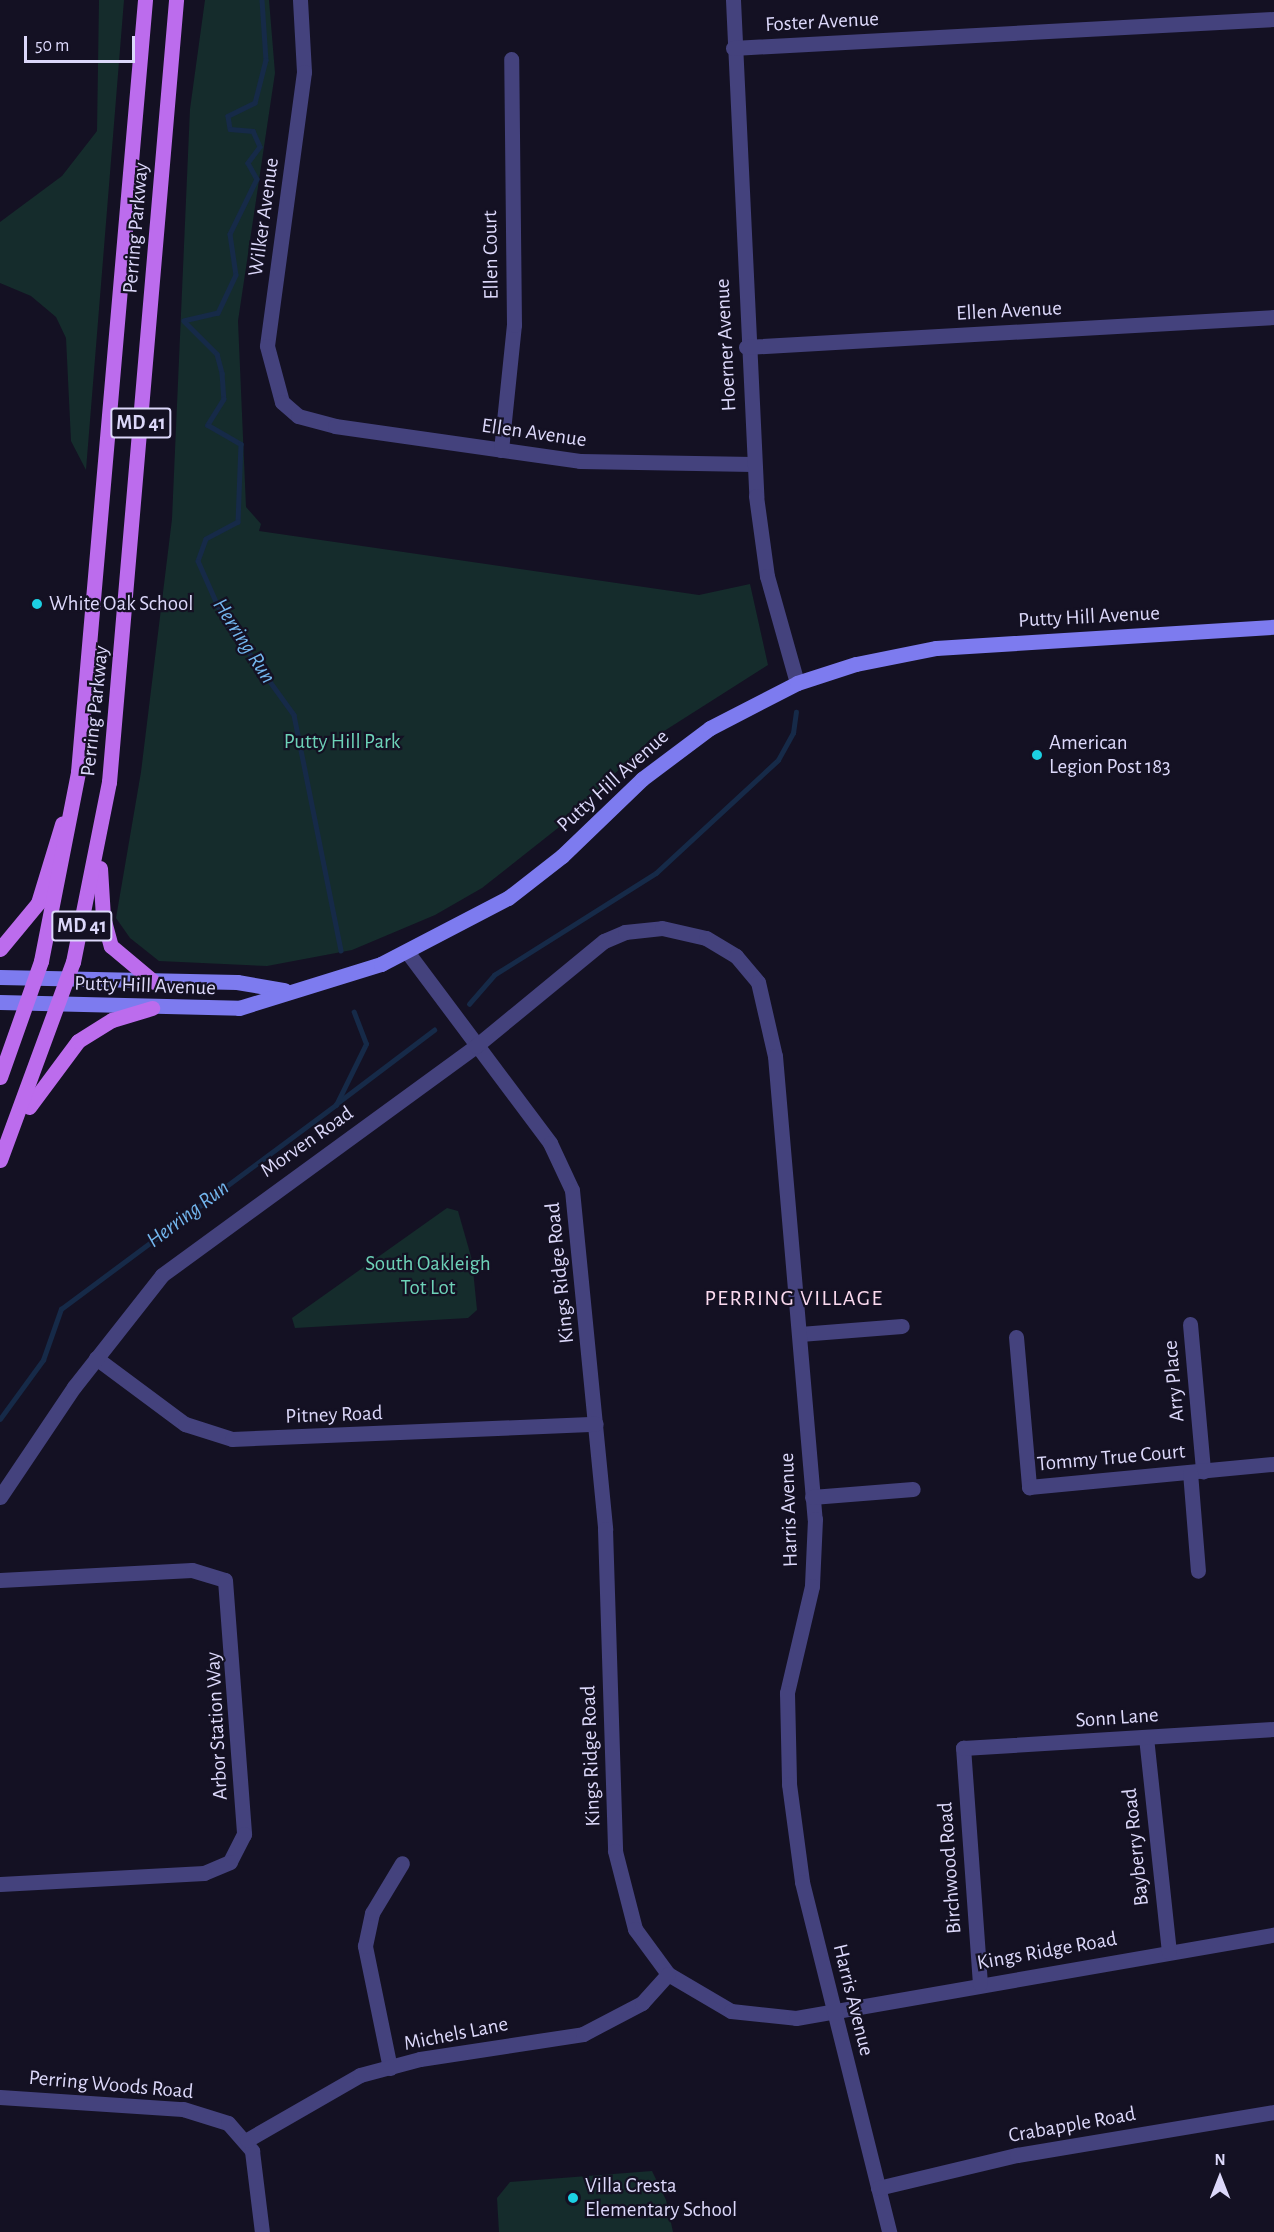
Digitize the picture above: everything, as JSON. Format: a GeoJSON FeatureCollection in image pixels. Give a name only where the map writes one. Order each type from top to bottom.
{"type":"FeatureCollection","features":[{"type":"Feature","properties":{"kind":"main road","name":"Perring Parkway"},"geometry":{"type":"LineString","coordinates":[[0,1077],[36,978],[78,772],[145,0]]}},
{"type":"Feature","properties":{"kind":"main road","name":"Perring Parkway"},"geometry":{"type":"LineString","coordinates":[[0,1160],[17,1124],[68,979],[99,846],[116,723],[176,0]]}},
{"type":"Feature","properties":{"kind":"main road","name":"Putty Hill Avenue"},"geometry":{"type":"LineString","coordinates":[[0,1002],[152,1008],[239,1008],[284,990],[356,973],[408,953],[477,918],[537,877],[688,742],[797,683],[912,651],[1274,627]]}},
{"type":"Feature","properties":{"kind":"main road"},"geometry":{"type":"LineString","coordinates":[[0,949],[38,903],[78,772]]}},
{"type":"Feature","properties":{"kind":"main road"},"geometry":{"type":"LineString","coordinates":[[99,846],[106,934],[120,958],[154,982]]}},
{"type":"Feature","properties":{"kind":"main road","name":"Putty Hill Avenue"},"geometry":{"type":"LineString","coordinates":[[0,977],[237,982],[284,990]]}},
{"type":"Feature","properties":{"kind":"main road"},"geometry":{"type":"LineString","coordinates":[[17,1124],[78,1041],[112,1020],[152,1008]]}},
{"type":"Feature","properties":{"kind":"street","name":"Wilker Avenue"},"geometry":{"type":"LineString","coordinates":[[300,0],[304,72],[267,346],[282,402],[311,421]]}},
{"type":"Feature","properties":{"kind":"street","name":"Hoerner Avenue"},"geometry":{"type":"LineString","coordinates":[[733,0],[733,48],[753,464],[767,576],[797,683]]}},
{"type":"Feature","properties":{"kind":"street","name":"Foster Avenue"},"geometry":{"type":"LineString","coordinates":[[733,48],[1274,19]]}},
{"type":"Feature","properties":{"kind":"street","name":"Ellen Court"},"geometry":{"type":"LineString","coordinates":[[501,450],[514,325],[511,60]]}},
{"type":"Feature","properties":{"kind":"street","name":"Ellen Avenue"},"geometry":{"type":"LineString","coordinates":[[746,347],[1274,317]]}},
{"type":"Feature","properties":{"kind":"street","name":"Ellen Avenue"},"geometry":{"type":"LineString","coordinates":[[311,421],[501,450],[631,465],[753,464]]}},
{"type":"Feature","properties":{"kind":"street","name":"Morven Road"},"geometry":{"type":"LineString","coordinates":[[0,1497],[96,1358],[162,1275],[476,1046],[614,935],[677,930]]}},
{"type":"Feature","properties":{"kind":"street","name":"Harris Avenue"},"geometry":{"type":"LineString","coordinates":[[677,930],[736,956],[764,997],[776,1056],[812,1497],[812,1586],[784,1720],[802,1882],[889,2232]]}},
{"type":"Feature","properties":{"kind":"street","name":"Kings Ridge Road"},"geometry":{"type":"LineString","coordinates":[[408,953],[550,1143],[572,1190],[596,1424],[615,1851],[632,1922],[668,1974],[742,2014],[796,2018],[834,2013],[980,1984],[1274,1935]]}},
{"type":"Feature","properties":{"kind":"street","name":"Arry Place"},"geometry":{"type":"LineString","coordinates":[[1190,1324],[1197,1472],[1198,1571]]}},
{"type":"Feature","properties":{"kind":"street"},"geometry":{"type":"LineString","coordinates":[[800,1334],[902,1326]]}},
{"type":"Feature","properties":{"kind":"street","name":"Tommy True Court"},"geometry":{"type":"LineString","coordinates":[[1016,1337],[1029,1487],[1274,1464]]}},
{"type":"Feature","properties":{"kind":"street","name":"Pitney Road"},"geometry":{"type":"LineString","coordinates":[[96,1358],[178,1420],[232,1438],[596,1424]]}},
{"type":"Feature","properties":{"kind":"street"},"geometry":{"type":"LineString","coordinates":[[812,1497],[913,1490]]}},
{"type":"Feature","properties":{"kind":"street","name":"Arbor Station Way"},"geometry":{"type":"LineString","coordinates":[[0,1580],[192,1570],[225,1580],[244,1834],[230,1862],[204,1873],[0,1884]]}},
{"type":"Feature","properties":{"kind":"street","name":"Sonn Lane"},"geometry":{"type":"LineString","coordinates":[[963,1748],[1274,1729]]}},
{"type":"Feature","properties":{"kind":"street","name":"Bayberry Road"},"geometry":{"type":"LineString","coordinates":[[1146,1737],[1169,1952]]}},
{"type":"Feature","properties":{"kind":"street","name":"Birchwood Road"},"geometry":{"type":"LineString","coordinates":[[963,1748],[980,1984]]}},
{"type":"Feature","properties":{"kind":"street"},"geometry":{"type":"LineString","coordinates":[[390,2068],[365,1946],[372,1912],[402,1863]]}},
{"type":"Feature","properties":{"kind":"street","name":"Michels Lane"},"geometry":{"type":"LineString","coordinates":[[247,2139],[360,2075],[583,2034],[642,2003],[668,1974]]}},
{"type":"Feature","properties":{"kind":"street","name":"Perring Woods Road"},"geometry":{"type":"LineString","coordinates":[[0,2097],[183,2109],[218,2118],[247,2139]]}},
{"type":"Feature","properties":{"kind":"street","name":"Crabapple Road"},"geometry":{"type":"LineString","coordinates":[[878,2188],[1017,2155],[1274,2112]]}},
{"type":"Feature","properties":{"kind":"street"},"geometry":{"type":"LineString","coordinates":[[247,2139],[259,2181],[262,2232]]}},
{"type":"Feature","properties":{"kind":"green space"},"geometry":{"type":"Polygon","coordinates":[[[99,0],[124,0],[86,470],[71,441],[66,338],[56,317],[31,296],[0,283],[0,222],[62,176],[97,131],[99,0]]]}},
{"type":"Feature","properties":{"kind":"green space","name":"Putty Hill Park"},"geometry":{"type":"Polygon","coordinates":[[[205,0],[269,0],[275,73],[238,321],[246,507],[261,524],[259,531],[699,595],[750,584],[768,665],[650,740],[558,828],[482,888],[435,915],[352,950],[267,966],[159,961],[130,938],[116,918],[141,772],[172,519],[190,109],[205,0]]]}},
{"type":"Feature","properties":{"kind":"green space","name":"South Oakleigh Tot Lot"},"geometry":{"type":"Polygon","coordinates":[[[447,1208],[458,1211],[472,1260],[477,1310],[468,1318],[295,1328],[292,1318],[447,1208]]]}},
{"type":"Feature","properties":{"kind":"green space"},"geometry":{"type":"Polygon","coordinates":[[[652,2171],[666,2200],[673,2232],[499,2232],[497,2198],[510,2182],[652,2171]]]}},
{"type":"Feature","properties":{"kind":"waterway","name":"Herring Run"},"geometry":{"type":"LineString","coordinates":[[262,0],[266,60],[255,103],[228,116],[230,129],[253,131],[260,147],[248,163],[257,179],[230,234],[236,275],[218,313],[184,321],[217,354],[222,373],[224,399],[208,425],[241,444],[238,522],[206,539],[198,561],[222,615],[294,715],[341,950]]}},
{"type":"Feature","properties":{"kind":"waterway"},"geometry":{"type":"LineString","coordinates":[[469,1004],[494,975],[656,873],[778,760],[793,733],[796,712]]}},
{"type":"Feature","properties":{"kind":"waterway","name":"Herring Run"},"geometry":{"type":"LineString","coordinates":[[0,1419],[43,1360],[61,1309],[336,1105],[366,1044],[354,1012]]}},
{"type":"Feature","properties":{"kind":"waterway"},"geometry":{"type":"LineString","coordinates":[[336,1104],[434,1030]]}},
{"type":"Feature","properties":{"kind":"place","name":"White Oak School"},"geometry":{"type":"Point","coordinates":[37,604]}},
{"type":"Feature","properties":{"kind":"place","name":"American Legion Post 183"},"geometry":{"type":"Point","coordinates":[1037,755]}},
{"type":"Feature","properties":{"kind":"place","name":"Villa Cresta Elementary School"},"geometry":{"type":"Point","coordinates":[573,2198]}},
{"type":"Feature","properties":{"kind":"district","name":"PERRING VILLAGE"},"geometry":{"type":"Point","coordinates":[794,1299]}}]}
